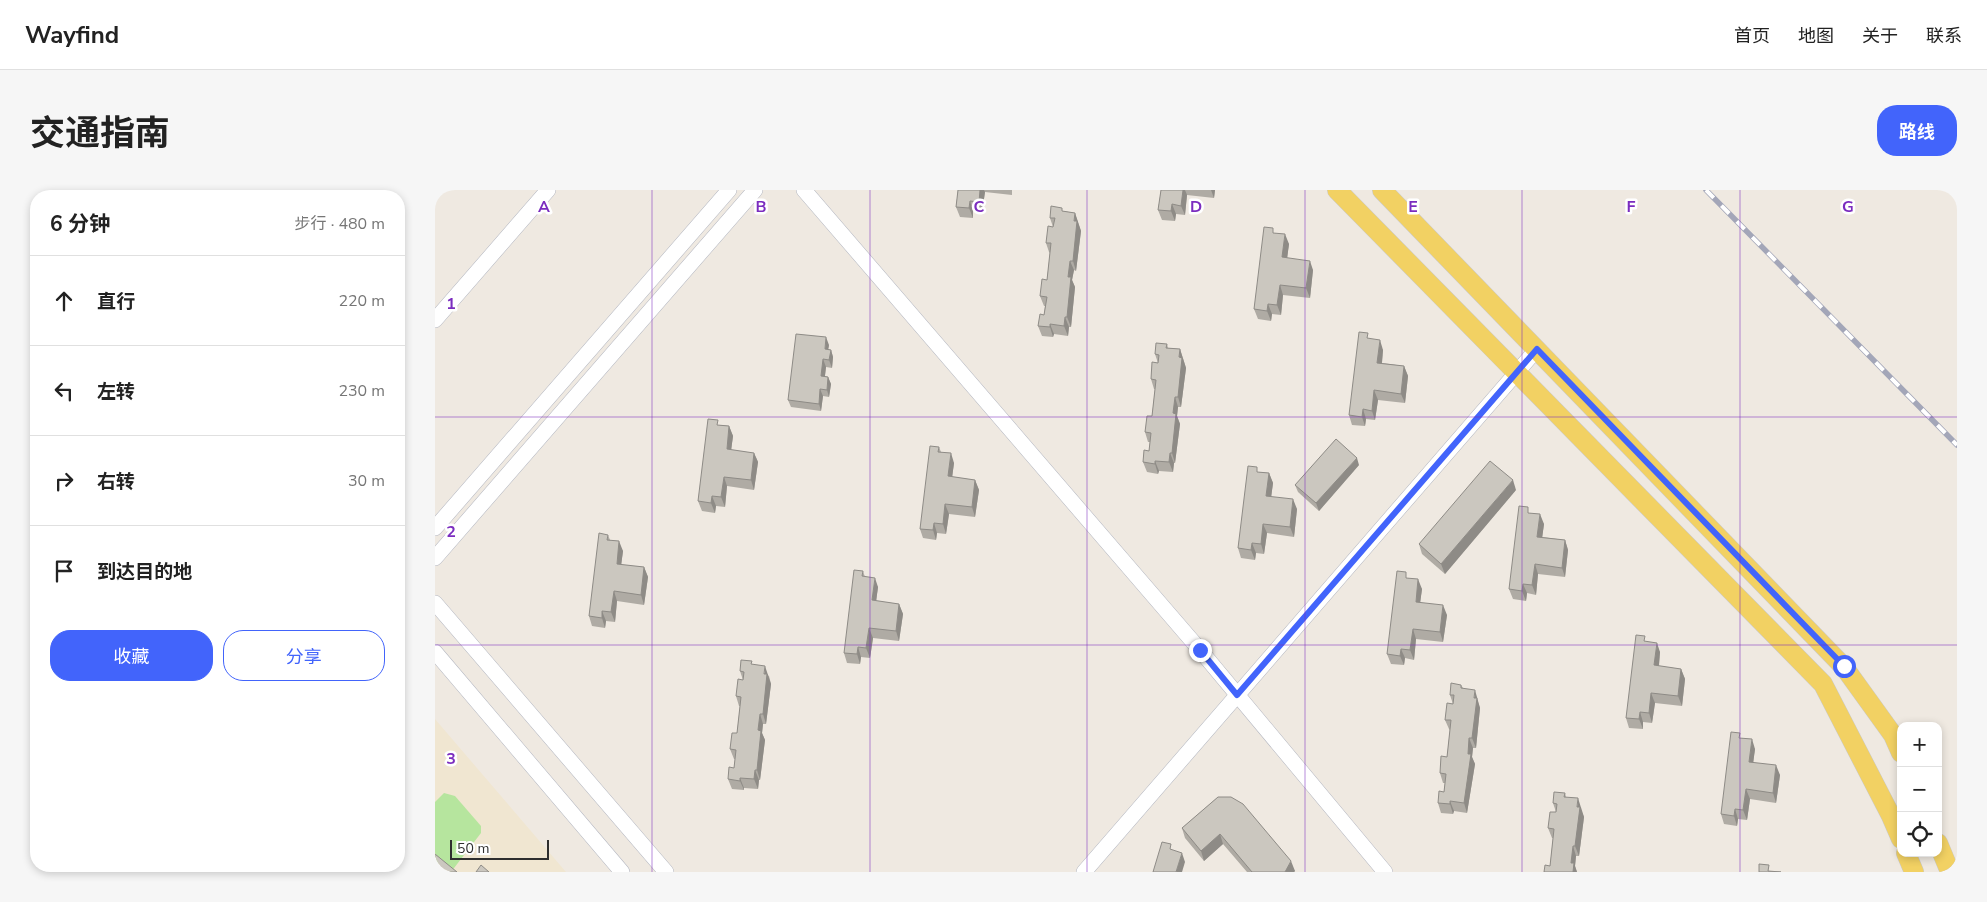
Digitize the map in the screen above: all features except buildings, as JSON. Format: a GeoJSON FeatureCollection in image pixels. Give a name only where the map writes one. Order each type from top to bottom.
{"type":"FeatureCollection","features":[{"type":"Feature","properties":{"kind":"main road"},"geometry":{"type":"LineString","coordinates":[[1337,190],[1823,684],[1897,830]]}},
{"type":"Feature","properties":{"kind":"main road"},"geometry":{"type":"LineString","coordinates":[[1382,190],[1844,666],[1893,735],[1897,744]]}},
{"type":"Feature","properties":{"kind":"main road"},"geometry":{"type":"LineString","coordinates":[[1942,853],[1950,872]]}},
{"type":"Feature","properties":{"kind":"main road"},"geometry":{"type":"LineString","coordinates":[[1908,857],[1914,872]]}},
{"type":"Feature","properties":{"kind":"street"},"geometry":{"type":"LineString","coordinates":[[435,320],[549,190]]}},
{"type":"Feature","properties":{"kind":"street"},"geometry":{"type":"LineString","coordinates":[[435,528],[729,190]]}},
{"type":"Feature","properties":{"kind":"street"},"geometry":{"type":"LineString","coordinates":[[435,558],[755,190]]}},
{"type":"Feature","properties":{"kind":"street"},"geometry":{"type":"LineString","coordinates":[[804,190],[1237,695],[1385,872]]}},
{"type":"Feature","properties":{"kind":"street"},"geometry":{"type":"LineString","coordinates":[[1084,872],[1537,349]]}},
{"type":"Feature","properties":{"kind":"street"},"geometry":{"type":"LineString","coordinates":[[435,603],[666,872]]}},
{"type":"Feature","properties":{"kind":"street"},"geometry":{"type":"LineString","coordinates":[[435,652],[622,872]]}},
{"type":"Feature","properties":{"kind":"shaded area"},"geometry":{"type":"Polygon","coordinates":[[[435,719],[566,872],[435,872],[435,719]]]}},
{"type":"Feature","properties":{"kind":"green space"},"geometry":{"type":"Polygon","coordinates":[[[444,793],[455,796],[481,826],[481,833],[451,872],[435,861],[435,802],[444,793]]]}},
{"type":"Feature","properties":{"kind":"railway"},"geometry":{"type":"LineString","coordinates":[[1706,190],[1957,445]]}},
{"type":"Feature","properties":{"kind":"route"},"geometry":{"type":"LineString","coordinates":[[1200,650],[1237,695],[1537,349],[1844,666]]}}]}
